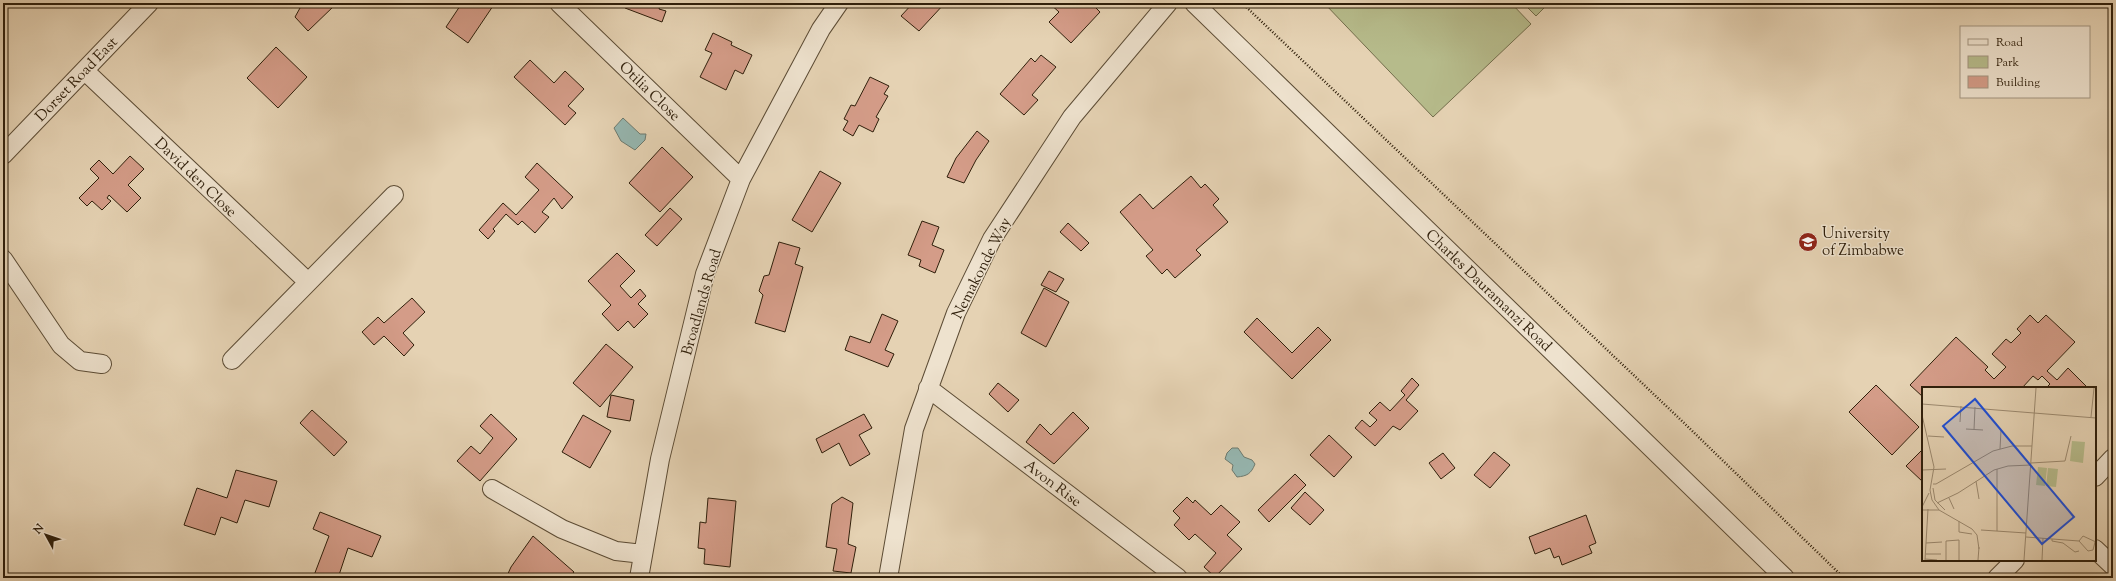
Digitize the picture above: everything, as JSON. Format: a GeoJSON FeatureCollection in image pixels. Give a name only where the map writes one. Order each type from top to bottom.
{"type":"FeatureCollection","features":[{"type":"Feature","properties":{"kind":"street","name":"Dorset Road East"},"geometry":{"type":"LineString","coordinates":[[3,155],[149,3]]}},
{"type":"Feature","properties":{"kind":"street","name":"Otilia Close"},"geometry":{"type":"LineString","coordinates":[[559,3],[741,180]]}},
{"type":"Feature","properties":{"kind":"street","name":"Broadlands Road"},"geometry":{"type":"LineString","coordinates":[[639,578],[660,459],[705,274],[741,180],[821,30],[839,3]]}},
{"type":"Feature","properties":{"kind":"street","name":"Nemakonde Way"},"geometry":{"type":"LineString","coordinates":[[888,578],[914,429],[956,313],[992,239],[1072,117],[1168,3]]}},
{"type":"Feature","properties":{"kind":"street","name":"Charles Dauramanzi Road"},"geometry":{"type":"LineString","coordinates":[[1194,3],[1785,578]]}},
{"type":"Feature","properties":{"kind":"street","name":"David den Close"},"geometry":{"type":"LineString","coordinates":[[85,71],[308,282]]}},
{"type":"Feature","properties":{"kind":"street"},"geometry":{"type":"LineString","coordinates":[[232,360],[394,195]]}},
{"type":"Feature","properties":{"kind":"street"},"geometry":{"type":"LineString","coordinates":[[3,259],[61,345],[80,361],[102,364]]}},
{"type":"Feature","properties":{"kind":"street","name":"Avon Rise"},"geometry":{"type":"LineString","coordinates":[[928,388],[1178,578]]}},
{"type":"Feature","properties":{"kind":"street"},"geometry":{"type":"LineString","coordinates":[[2096,475],[2113,458]]}},
{"type":"Feature","properties":{"kind":"street"},"geometry":{"type":"LineString","coordinates":[[492,489],[568,532],[616,551],[643,554]]}},
{"type":"Feature","properties":{"kind":"street"},"geometry":{"type":"LineString","coordinates":[[2096,550],[2113,566]]}},
{"type":"Feature","properties":{"kind":"street"},"geometry":{"type":"LineString","coordinates":[[1997,578],[2014,561]]}},
{"type":"Feature","properties":{"kind":"path"},"geometry":{"type":"LineString","coordinates":[[1242,3],[1844,578]]}},
{"type":"Feature","properties":{"kind":"green space"},"geometry":{"type":"Polygon","coordinates":[[[1324,3],[1511,3],[1531,24],[1433,117],[1324,3]]]}},
{"type":"Feature","properties":{"kind":"green space"},"geometry":{"type":"Polygon","coordinates":[[[1523,3],[1549,3],[1536,16],[1523,3]]]}},
{"type":"Feature","properties":{"kind":"water"},"geometry":{"type":"Polygon","coordinates":[[[623,118],[640,134],[646,134],[645,140],[635,150],[621,141],[614,128],[623,118]]]}},
{"type":"Feature","properties":{"kind":"water"},"geometry":{"type":"Polygon","coordinates":[[[1232,448],[1238,448],[1244,457],[1252,460],[1255,464],[1248,474],[1237,477],[1232,470],[1233,465],[1225,459],[1227,453],[1232,448]]]}},
{"type":"Feature","properties":{"kind":"building"},"geometry":{"type":"Polygon","coordinates":[[[296,3],[334,3],[335,5],[308,31],[295,17],[300,8],[296,3]]]}},
{"type":"Feature","properties":{"kind":"building"},"geometry":{"type":"Polygon","coordinates":[[[462,3],[495,3],[468,43],[446,27],[462,3]]]}},
{"type":"Feature","properties":{"kind":"building"},"geometry":{"type":"Polygon","coordinates":[[[627,3],[661,3],[659,9],[666,11],[662,22],[625,8],[627,3]]]}},
{"type":"Feature","properties":{"kind":"building"},"geometry":{"type":"Polygon","coordinates":[[[913,3],[945,3],[919,31],[901,16],[913,3]]]}},
{"type":"Feature","properties":{"kind":"building"},"geometry":{"type":"Polygon","coordinates":[[[1049,3],[1091,3],[1100,12],[1071,43],[1049,22],[1059,12],[1049,3]]]}},
{"type":"Feature","properties":{"kind":"building"},"geometry":{"type":"Polygon","coordinates":[[[713,33],[732,42],[731,45],[752,55],[743,74],[735,70],[726,90],[700,77],[712,53],[705,50],[713,33]]]}},
{"type":"Feature","properties":{"kind":"building"},"geometry":{"type":"Polygon","coordinates":[[[276,47],[307,77],[278,108],[247,78],[276,47]]]}},
{"type":"Feature","properties":{"kind":"building"},"geometry":{"type":"Polygon","coordinates":[[[1041,55],[1056,67],[1032,95],[1038,100],[1024,115],[1000,94],[1031,58],[1035,62],[1041,55]]]}},
{"type":"Feature","properties":{"kind":"building"},"geometry":{"type":"Polygon","coordinates":[[[530,60],[554,83],[565,71],[584,89],[568,106],[576,113],[565,125],[514,77],[530,60]]]}},
{"type":"Feature","properties":{"kind":"building"},"geometry":{"type":"Polygon","coordinates":[[[870,77],[889,86],[884,94],[888,96],[876,117],[879,119],[873,132],[859,125],[853,136],[843,130],[848,121],[844,119],[851,105],[855,106],[870,77]]]}},
{"type":"Feature","properties":{"kind":"building"},"geometry":{"type":"Polygon","coordinates":[[[977,131],[989,141],[976,160],[964,183],[947,177],[956,158],[977,131]]]}},
{"type":"Feature","properties":{"kind":"building"},"geometry":{"type":"Polygon","coordinates":[[[662,147],[693,177],[660,212],[629,183],[662,147]]]}},
{"type":"Feature","properties":{"kind":"building"},"geometry":{"type":"Polygon","coordinates":[[[130,156],[144,169],[128,185],[141,198],[127,212],[109,195],[107,198],[111,201],[102,210],[92,201],[87,206],[79,198],[99,178],[90,169],[99,160],[113,174],[130,156]]]}},
{"type":"Feature","properties":{"kind":"building"},"geometry":{"type":"Polygon","coordinates":[[[537,163],[573,197],[562,209],[554,198],[542,212],[549,217],[535,233],[522,221],[518,225],[506,214],[493,229],[495,231],[488,239],[479,230],[503,203],[516,215],[539,190],[525,177],[537,163]]]}},
{"type":"Feature","properties":{"kind":"building"},"geometry":{"type":"Polygon","coordinates":[[[820,171],[841,183],[812,232],[792,220],[820,171]]]}},
{"type":"Feature","properties":{"kind":"building"},"geometry":{"type":"Polygon","coordinates":[[[1191,176],[1201,188],[1205,184],[1219,199],[1213,205],[1228,222],[1196,250],[1201,255],[1175,278],[1167,269],[1162,274],[1146,256],[1153,250],[1120,212],[1140,194],[1153,209],[1191,176]]]}},
{"type":"Feature","properties":{"kind":"building"},"geometry":{"type":"Polygon","coordinates":[[[670,208],[682,219],[657,246],[645,235],[670,208]]]}},
{"type":"Feature","properties":{"kind":"building"},"geometry":{"type":"Polygon","coordinates":[[[922,221],[939,227],[932,245],[944,250],[935,273],[919,266],[921,260],[908,255],[922,221]]]}},
{"type":"Feature","properties":{"kind":"building"},"geometry":{"type":"Polygon","coordinates":[[[1068,223],[1089,243],[1081,251],[1060,232],[1068,223]]]}},
{"type":"Feature","properties":{"kind":"building"},"geometry":{"type":"Polygon","coordinates":[[[779,242],[800,248],[795,264],[803,267],[785,332],[755,323],[763,295],[759,291],[764,276],[769,275],[779,242]]]}},
{"type":"Feature","properties":{"kind":"building"},"geometry":{"type":"Polygon","coordinates":[[[617,253],[635,271],[620,286],[631,298],[640,289],[646,296],[638,304],[648,314],[634,328],[628,321],[618,331],[602,314],[611,305],[588,281],[617,253]]]}},
{"type":"Feature","properties":{"kind":"building"},"geometry":{"type":"Polygon","coordinates":[[[1049,271],[1064,279],[1056,292],[1041,285],[1049,271]]]}},
{"type":"Feature","properties":{"kind":"building"},"geometry":{"type":"Polygon","coordinates":[[[1044,288],[1069,302],[1046,347],[1021,333],[1044,288]]]}},
{"type":"Feature","properties":{"kind":"building"},"geometry":{"type":"Polygon","coordinates":[[[412,298],[425,312],[403,333],[414,345],[404,356],[384,336],[374,345],[362,332],[378,317],[384,323],[412,298]]]}},
{"type":"Feature","properties":{"kind":"building"},"geometry":{"type":"Polygon","coordinates":[[[882,314],[898,321],[885,350],[894,354],[888,367],[845,350],[850,336],[870,343],[882,314]]]}},
{"type":"Feature","properties":{"kind":"building"},"geometry":{"type":"Polygon","coordinates":[[[2030,315],[2038,323],[2046,315],[2075,342],[2047,371],[2057,380],[2068,368],[2087,387],[2047,387],[2050,384],[2042,376],[2038,380],[2033,376],[2023,387],[1922,387],[1922,396],[1910,385],[1956,337],[1988,367],[1985,370],[1994,379],[2006,367],[1992,354],[2006,339],[2011,343],[2021,333],[2017,329],[2030,315]]]}},
{"type":"Feature","properties":{"kind":"building"},"geometry":{"type":"Polygon","coordinates":[[[1257,318],[1292,353],[1318,327],[1331,340],[1292,379],[1244,332],[1257,318]]]}},
{"type":"Feature","properties":{"kind":"building"},"geometry":{"type":"Polygon","coordinates":[[[606,344],[633,367],[600,407],[573,383],[606,344]]]}},
{"type":"Feature","properties":{"kind":"building"},"geometry":{"type":"Polygon","coordinates":[[[1412,378],[1419,385],[1406,400],[1418,411],[1400,430],[1393,426],[1375,446],[1355,428],[1362,420],[1370,427],[1377,420],[1369,413],[1380,402],[1390,411],[1405,395],[1401,391],[1412,378]]]}},
{"type":"Feature","properties":{"kind":"building"},"geometry":{"type":"Polygon","coordinates":[[[998,383],[1019,400],[1008,412],[989,394],[998,383]]]}},
{"type":"Feature","properties":{"kind":"building"},"geometry":{"type":"Polygon","coordinates":[[[1876,385],[1919,427],[1892,455],[1849,412],[1876,385]]]}},
{"type":"Feature","properties":{"kind":"building"},"geometry":{"type":"Polygon","coordinates":[[[611,395],[634,400],[630,421],[607,417],[611,395]]]}},
{"type":"Feature","properties":{"kind":"building"},"geometry":{"type":"Polygon","coordinates":[[[312,410],[347,442],[334,456],[300,423],[312,410]]]}},
{"type":"Feature","properties":{"kind":"building"},"geometry":{"type":"Polygon","coordinates":[[[1073,412],[1089,428],[1054,464],[1026,442],[1040,424],[1051,435],[1073,412]]]}},
{"type":"Feature","properties":{"kind":"building"},"geometry":{"type":"Polygon","coordinates":[[[491,414],[517,439],[480,481],[457,461],[471,446],[480,454],[493,438],[480,426],[491,414]]]}},
{"type":"Feature","properties":{"kind":"building"},"geometry":{"type":"Polygon","coordinates":[[[864,414],[872,428],[859,435],[870,454],[850,466],[839,443],[822,453],[816,439],[864,414]]]}},
{"type":"Feature","properties":{"kind":"building"},"geometry":{"type":"Polygon","coordinates":[[[583,415],[611,431],[590,468],[562,452],[583,415]]]}},
{"type":"Feature","properties":{"kind":"building"},"geometry":{"type":"Polygon","coordinates":[[[1329,435],[1352,457],[1334,477],[1310,455],[1329,435]]]}},
{"type":"Feature","properties":{"kind":"building"},"geometry":{"type":"Polygon","coordinates":[[[1922,450],[1922,481],[1906,466],[1922,450]]]}},
{"type":"Feature","properties":{"kind":"building"},"geometry":{"type":"Polygon","coordinates":[[[1494,452],[1510,465],[1490,488],[1474,475],[1494,452]]]}},
{"type":"Feature","properties":{"kind":"building"},"geometry":{"type":"Polygon","coordinates":[[[1443,453],[1455,468],[1441,479],[1429,463],[1443,453]]]}},
{"type":"Feature","properties":{"kind":"building"},"geometry":{"type":"Polygon","coordinates":[[[236,470],[277,481],[269,507],[245,500],[237,523],[221,517],[215,535],[184,525],[197,488],[227,498],[236,470]]]}},
{"type":"Feature","properties":{"kind":"building"},"geometry":{"type":"Polygon","coordinates":[[[1295,474],[1306,485],[1269,522],[1258,510],[1295,474]]]}},
{"type":"Feature","properties":{"kind":"building"},"geometry":{"type":"Polygon","coordinates":[[[1305,492],[1324,510],[1310,525],[1291,508],[1305,492]]]}},
{"type":"Feature","properties":{"kind":"building"},"geometry":{"type":"Polygon","coordinates":[[[842,497],[853,503],[848,544],[856,547],[851,573],[833,571],[837,549],[826,547],[832,504],[842,497]]]}},
{"type":"Feature","properties":{"kind":"building"},"geometry":{"type":"Polygon","coordinates":[[[1187,497],[1193,503],[1195,500],[1211,515],[1221,505],[1240,522],[1227,535],[1242,549],[1215,577],[1204,567],[1216,553],[1195,534],[1189,540],[1174,525],[1180,518],[1173,511],[1187,497]]]}},
{"type":"Feature","properties":{"kind":"building"},"geometry":{"type":"Polygon","coordinates":[[[708,498],[736,501],[730,567],[704,564],[705,549],[698,548],[700,522],[706,523],[708,498]]]}},
{"type":"Feature","properties":{"kind":"building"},"geometry":{"type":"Polygon","coordinates":[[[320,512],[381,536],[372,557],[348,548],[338,578],[313,578],[329,536],[313,529],[320,512]]]}},
{"type":"Feature","properties":{"kind":"building"},"geometry":{"type":"Polygon","coordinates":[[[1586,515],[1596,543],[1589,546],[1592,553],[1562,565],[1559,556],[1554,558],[1550,548],[1535,554],[1529,537],[1586,515]]]}},
{"type":"Feature","properties":{"kind":"building"},"geometry":{"type":"Polygon","coordinates":[[[533,536],[574,572],[569,578],[506,578],[511,567],[533,536]]]}},
{"type":"Feature","properties":{"kind":"building"},"geometry":{"type":"Polygon","coordinates":[[[1087,573],[1093,578],[1083,578],[1087,573]]]}},
{"type":"Feature","properties":{"kind":"place","name":"University of Zimbabwe"},"geometry":{"type":"Point","coordinates":[1808,242]}}]}
